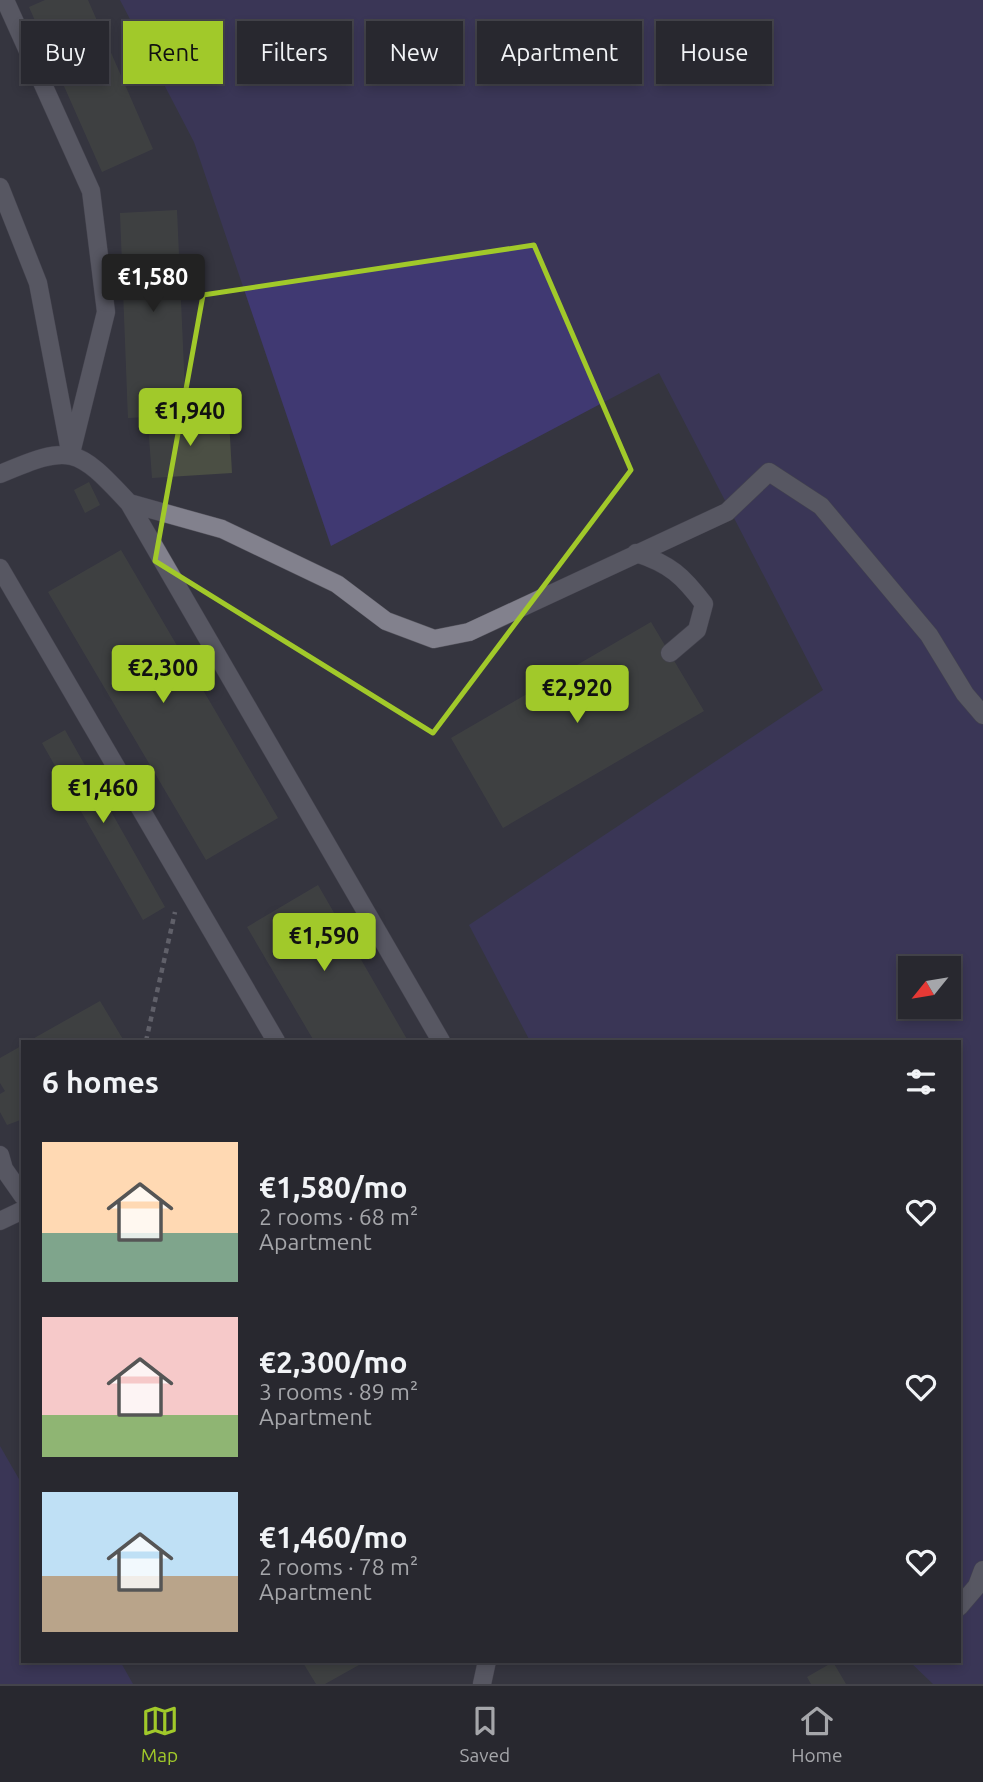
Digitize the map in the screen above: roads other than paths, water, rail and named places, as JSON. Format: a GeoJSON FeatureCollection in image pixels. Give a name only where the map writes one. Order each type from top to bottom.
{"type":"FeatureCollection","features":[{"type":"Feature","properties":{"kind":"lane"},"geometry":{"type":"LineString","coordinates":[[5,0],[91,191],[106,312],[71,453]]}},
{"type":"Feature","properties":{"kind":"lane"},"geometry":{"type":"LineString","coordinates":[[0,187],[38,283],[71,453]]}},
{"type":"Feature","properties":{"kind":"lane"},"geometry":{"type":"LineString","coordinates":[[0,474],[39,458],[71,453],[98,470],[129,503],[440,1040]]}},
{"type":"Feature","properties":{"kind":"lane"},"geometry":{"type":"LineString","coordinates":[[129,503],[222,529],[337,584],[386,621],[435,639],[469,632],[727,512],[769,472],[821,506],[929,635],[965,694],[983,715]]}},
{"type":"Feature","properties":{"kind":"lane"},"geometry":{"type":"LineString","coordinates":[[636,554],[662,562],[685,580],[704,604],[697,630],[670,653]]}},
{"type":"Feature","properties":{"kind":"lane"},"geometry":{"type":"LineString","coordinates":[[0,568],[275,1040]]}},
{"type":"Feature","properties":{"kind":"lane"},"geometry":{"type":"LineString","coordinates":[[0,1155],[4,1169],[21,1193]]}},
{"type":"Feature","properties":{"kind":"lane"},"geometry":{"type":"LineString","coordinates":[[0,1221],[21,1211]]}},
{"type":"Feature","properties":{"kind":"lane"},"geometry":{"type":"LineString","coordinates":[[961,1605],[976,1586],[983,1570]]}},
{"type":"Feature","properties":{"kind":"lane"},"geometry":{"type":"LineString","coordinates":[[473,1663],[477,1684]]}},
{"type":"Feature","properties":{"kind":"lane"},"geometry":{"type":"LineString","coordinates":[[482,1684],[487,1663]]}}]}
